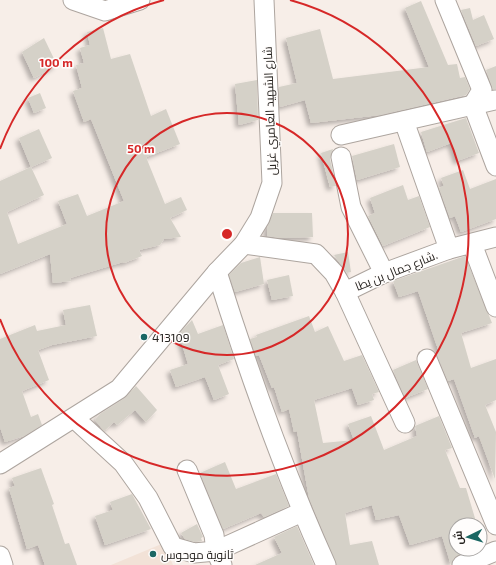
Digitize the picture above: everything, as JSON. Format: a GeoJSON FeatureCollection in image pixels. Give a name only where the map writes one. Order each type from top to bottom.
{"type":"FeatureCollection","features":[{"type":"Feature","properties":{"kind":"street"},"geometry":{"type":"LineString","coordinates":[[73,0],[105,11],[140,0]]}},
{"type":"Feature","properties":{"kind":"street","name":"شارع الشهيد العامري غزيل"},"geometry":{"type":"LineString","coordinates":[[0,464],[119,389],[217,272],[244,244],[260,218],[272,183],[264,0]]}},
{"type":"Feature","properties":{"kind":"street"},"geometry":{"type":"LineString","coordinates":[[445,0],[482,90],[473,105]]}},
{"type":"Feature","properties":{"kind":"street"},"geometry":{"type":"LineString","coordinates":[[341,135],[494,100]]}},
{"type":"Feature","properties":{"kind":"street"},"geometry":{"type":"LineString","coordinates":[[473,105],[496,166]]}},
{"type":"Feature","properties":{"kind":"street"},"geometry":{"type":"LineString","coordinates":[[404,120],[449,249]]}},
{"type":"Feature","properties":{"kind":"street"},"geometry":{"type":"LineString","coordinates":[[341,157],[351,207],[384,272]]}},
{"type":"Feature","properties":{"kind":"street","name":"شارع جمال بن يطا."},"geometry":{"type":"LineString","coordinates":[[244,244],[316,254],[334,273],[345,292],[384,272],[449,249],[496,237]]}},
{"type":"Feature","properties":{"kind":"street"},"geometry":{"type":"LineString","coordinates":[[472,244],[496,308]]}},
{"type":"Feature","properties":{"kind":"street"},"geometry":{"type":"LineString","coordinates":[[217,272],[238,338],[302,512],[326,565]]}},
{"type":"Feature","properties":{"kind":"street"},"geometry":{"type":"LineString","coordinates":[[345,292],[405,423]]}},
{"type":"Feature","properties":{"kind":"street"},"geometry":{"type":"LineString","coordinates":[[427,359],[496,525]]}},
{"type":"Feature","properties":{"kind":"street"},"geometry":{"type":"LineString","coordinates":[[74,418],[123,463],[148,498],[173,547],[219,558],[302,512]]}},
{"type":"Feature","properties":{"kind":"street"},"geometry":{"type":"LineString","coordinates":[[187,470],[214,535],[219,558]]}},
{"type":"Feature","properties":{"kind":"street"},"geometry":{"type":"LineString","coordinates":[[462,565],[496,551]]}},
{"type":"Feature","properties":{"kind":"street"},"geometry":{"type":"LineString","coordinates":[[0,556],[4,565]]}},
{"type":"Feature","properties":{"kind":"shaded area","name":"ثانوية موحوس"},"geometry":{"type":"Polygon","coordinates":[[[164,543],[173,565],[111,565],[164,543]]]}},
{"type":"Feature","properties":{"kind":"building"},"geometry":{"type":"Polygon","coordinates":[[[421,1],[448,65],[457,64],[460,78],[465,77],[470,89],[466,95],[380,115],[311,123],[305,100],[280,107],[279,87],[297,83],[286,38],[320,29],[333,79],[429,67],[405,8],[421,1]]]}},
{"type":"Feature","properties":{"kind":"building"},"geometry":{"type":"Polygon","coordinates":[[[470,8],[473,20],[484,15],[494,39],[476,46],[461,10],[470,8]]]}},
{"type":"Feature","properties":{"kind":"building"},"geometry":{"type":"Polygon","coordinates":[[[103,28],[111,59],[130,54],[151,116],[166,109],[180,144],[146,157],[165,204],[181,197],[187,210],[170,218],[181,237],[164,239],[160,245],[139,250],[142,256],[124,263],[123,262],[70,278],[71,281],[53,283],[50,254],[0,274],[0,181],[31,167],[44,195],[7,212],[18,244],[67,224],[58,201],[78,194],[87,216],[124,201],[91,119],[84,122],[73,91],[82,88],[76,65],[84,63],[80,48],[90,45],[87,32],[103,28]]]}},
{"type":"Feature","properties":{"kind":"building"},"geometry":{"type":"Polygon","coordinates":[[[44,38],[57,65],[34,78],[22,52],[44,38]]]}},
{"type":"Feature","properties":{"kind":"building"},"geometry":{"type":"Polygon","coordinates":[[[496,66],[496,89],[493,89],[486,70],[496,66]]]}},
{"type":"Feature","properties":{"kind":"building"},"geometry":{"type":"Polygon","coordinates":[[[257,80],[258,120],[239,125],[235,84],[257,80]]]}},
{"type":"Feature","properties":{"kind":"building"},"geometry":{"type":"Polygon","coordinates":[[[40,93],[46,108],[34,113],[28,98],[40,93]]]}},
{"type":"Feature","properties":{"kind":"building"},"geometry":{"type":"Polygon","coordinates":[[[466,118],[479,153],[457,161],[451,143],[427,152],[421,132],[466,118]]]}},
{"type":"Feature","properties":{"kind":"building"},"geometry":{"type":"Polygon","coordinates":[[[39,129],[52,158],[31,167],[19,138],[39,129]]]}},
{"type":"Feature","properties":{"kind":"building"},"geometry":{"type":"Polygon","coordinates":[[[394,144],[400,167],[357,180],[352,156],[394,144]]]}},
{"type":"Feature","properties":{"kind":"building"},"geometry":{"type":"Polygon","coordinates":[[[333,149],[330,159],[336,186],[330,187],[321,153],[333,149]]]}},
{"type":"Feature","properties":{"kind":"building"},"geometry":{"type":"Polygon","coordinates":[[[463,170],[470,189],[496,179],[496,219],[461,232],[455,216],[450,218],[439,188],[444,186],[441,178],[463,170]]]}},
{"type":"Feature","properties":{"kind":"building"},"geometry":{"type":"Polygon","coordinates":[[[403,185],[408,200],[419,196],[430,227],[383,246],[368,216],[375,213],[370,198],[403,185]]]}},
{"type":"Feature","properties":{"kind":"building"},"geometry":{"type":"Polygon","coordinates":[[[273,213],[312,213],[313,237],[280,238],[267,236],[267,228],[273,213]]]}},
{"type":"Feature","properties":{"kind":"building"},"geometry":{"type":"Polygon","coordinates":[[[348,252],[351,272],[347,273],[334,255],[348,252]]]}},
{"type":"Feature","properties":{"kind":"building"},"geometry":{"type":"Polygon","coordinates":[[[465,256],[492,323],[461,333],[471,368],[496,359],[496,400],[485,405],[496,432],[495,479],[479,436],[475,438],[454,379],[448,381],[436,353],[439,352],[418,291],[399,297],[393,281],[465,256]]]}},
{"type":"Feature","properties":{"kind":"building"},"geometry":{"type":"Polygon","coordinates":[[[260,257],[264,284],[235,292],[229,275],[241,263],[260,257]]]}},
{"type":"Feature","properties":{"kind":"building"},"geometry":{"type":"Polygon","coordinates":[[[289,275],[293,296],[272,300],[267,280],[289,275]]]}},
{"type":"Feature","properties":{"kind":"building"},"geometry":{"type":"Polygon","coordinates":[[[90,305],[97,336],[52,345],[38,350],[49,380],[22,391],[31,417],[38,414],[42,425],[24,436],[5,442],[0,427],[0,339],[35,325],[37,331],[66,325],[63,310],[90,305]]]}},
{"type":"Feature","properties":{"kind":"building"},"geometry":{"type":"Polygon","coordinates":[[[309,316],[315,332],[328,326],[344,361],[362,355],[379,392],[372,394],[374,400],[358,405],[352,388],[314,400],[323,443],[354,440],[348,424],[371,416],[384,450],[417,436],[415,426],[439,416],[452,448],[445,450],[460,488],[466,488],[475,517],[448,517],[448,555],[442,536],[410,545],[399,515],[376,520],[372,505],[345,513],[350,545],[372,541],[379,565],[337,565],[309,498],[297,431],[294,432],[289,409],[282,412],[274,387],[272,388],[259,355],[256,356],[250,339],[257,337],[256,335],[309,316]]]}},
{"type":"Feature","properties":{"kind":"building"},"geometry":{"type":"Polygon","coordinates":[[[192,320],[198,334],[223,325],[234,359],[218,365],[229,394],[214,400],[205,377],[176,387],[170,370],[188,364],[179,334],[192,320]]]}},
{"type":"Feature","properties":{"kind":"building"},"geometry":{"type":"Polygon","coordinates":[[[416,360],[428,389],[405,398],[393,370],[416,360]]]}},
{"type":"Feature","properties":{"kind":"building"},"geometry":{"type":"Polygon","coordinates":[[[136,386],[157,410],[146,422],[135,410],[117,425],[114,422],[104,431],[95,420],[100,414],[125,398],[136,386]]]}},
{"type":"Feature","properties":{"kind":"building"},"geometry":{"type":"Polygon","coordinates":[[[225,462],[236,489],[276,474],[289,506],[264,517],[261,513],[223,529],[200,473],[225,462]]]}},
{"type":"Feature","properties":{"kind":"building"},"geometry":{"type":"Polygon","coordinates":[[[41,468],[54,504],[52,505],[65,544],[69,543],[77,565],[45,565],[38,545],[27,549],[9,488],[15,486],[12,478],[41,468]]]}},
{"type":"Feature","properties":{"kind":"building"},"geometry":{"type":"Polygon","coordinates":[[[132,494],[151,529],[105,545],[95,516],[113,510],[110,502],[132,494]]]}},
{"type":"Feature","properties":{"kind":"building"},"geometry":{"type":"Polygon","coordinates":[[[197,524],[203,537],[201,538],[202,541],[195,542],[185,539],[181,533],[197,524]]]}},
{"type":"Feature","properties":{"kind":"building"},"geometry":{"type":"Polygon","coordinates":[[[297,526],[314,565],[255,565],[282,553],[274,537],[297,526]]]}},
{"type":"Feature","properties":{"kind":"building"},"geometry":{"type":"Polygon","coordinates":[[[449,557],[456,557],[454,558],[451,565],[449,557]]]}},
{"type":"Feature","properties":{"kind":"place","name":"413109"},"geometry":{"type":"Point","coordinates":[144,337]}},
{"type":"Feature","properties":{"kind":"place","name":"ثانوية موحوس"},"geometry":{"type":"Point","coordinates":[153,554]}}]}
